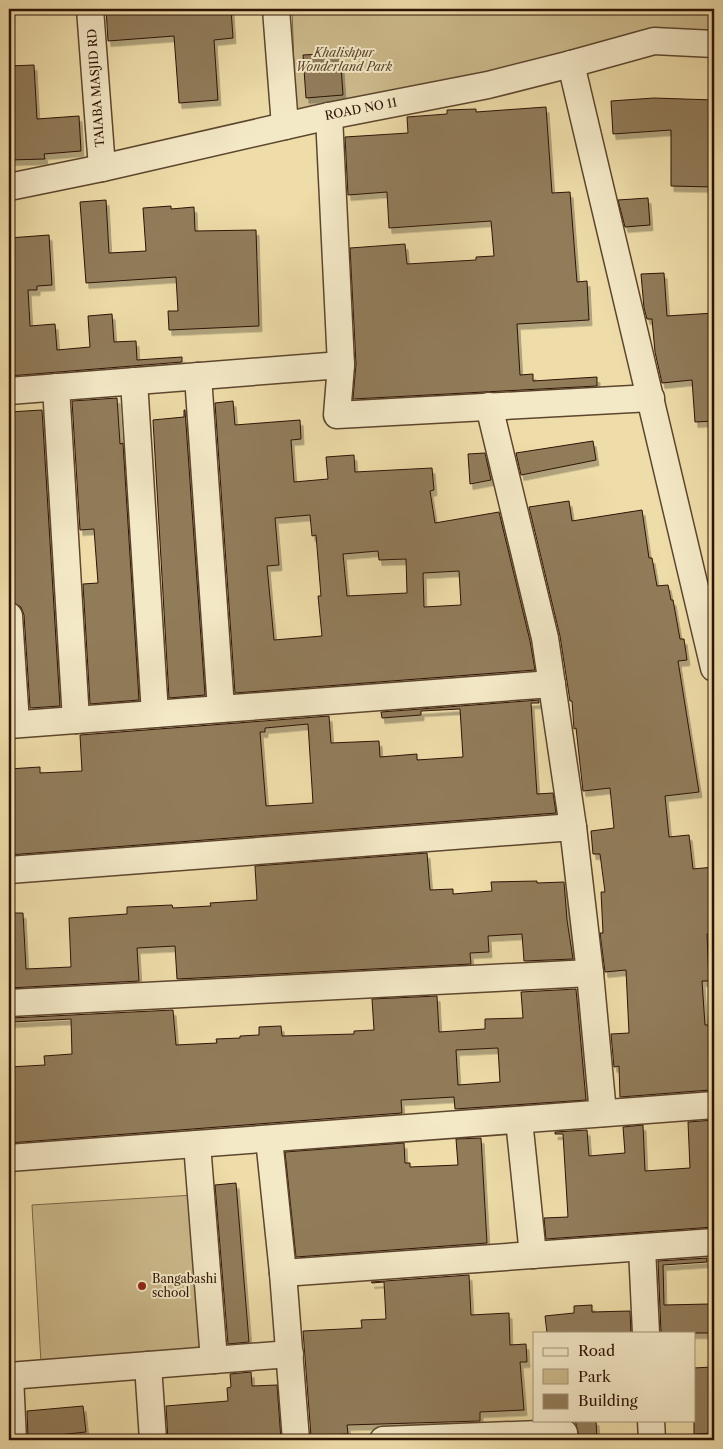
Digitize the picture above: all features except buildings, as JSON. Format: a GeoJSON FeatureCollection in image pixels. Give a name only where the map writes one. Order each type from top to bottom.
{"type":"FeatureCollection","features":[{"type":"Feature","properties":{"kind":"street","name":"TAIABA MASJID RD"},"geometry":{"type":"LineString","coordinates":[[90,9],[102,168]]}},
{"type":"Feature","properties":{"kind":"street"},"geometry":{"type":"LineString","coordinates":[[276,9],[285,126]]}},
{"type":"Feature","properties":{"kind":"street","name":"ROAD NO 11"},"geometry":{"type":"LineString","coordinates":[[9,187],[102,168],[329,116],[488,84],[654,42],[714,44]]}},
{"type":"Feature","properties":{"kind":"street"},"geometry":{"type":"LineString","coordinates":[[571,64],[714,668]]}},
{"type":"Feature","properties":{"kind":"street"},"geometry":{"type":"LineString","coordinates":[[329,116],[341,365],[337,415],[650,398]]}},
{"type":"Feature","properties":{"kind":"street"},"geometry":{"type":"LineString","coordinates":[[9,391],[341,365]]}},
{"type":"Feature","properties":{"kind":"street"},"geometry":{"type":"LineString","coordinates":[[198,376],[221,708]]}},
{"type":"Feature","properties":{"kind":"street"},"geometry":{"type":"LineString","coordinates":[[134,381],[155,714]]}},
{"type":"Feature","properties":{"kind":"street"},"geometry":{"type":"LineString","coordinates":[[56,387],[76,720]]}},
{"type":"Feature","properties":{"kind":"street"},"geometry":{"type":"LineString","coordinates":[[489,406],[545,638],[573,827],[590,973],[603,1113]]}},
{"type":"Feature","properties":{"kind":"street"},"geometry":{"type":"LineString","coordinates":[[9,616],[12,724],[552,684]]}},
{"type":"Feature","properties":{"kind":"street"},"geometry":{"type":"LineString","coordinates":[[9,870],[573,827]]}},
{"type":"Feature","properties":{"kind":"street"},"geometry":{"type":"LineString","coordinates":[[9,1003],[590,973]]}},
{"type":"Feature","properties":{"kind":"street"},"geometry":{"type":"LineString","coordinates":[[9,1158],[714,1105]]}},
{"type":"Feature","properties":{"kind":"street"},"geometry":{"type":"LineString","coordinates":[[519,1120],[534,1255]]}},
{"type":"Feature","properties":{"kind":"street"},"geometry":{"type":"LineString","coordinates":[[269,1139],[283,1273],[296,1440]]}},
{"type":"Feature","properties":{"kind":"street"},"geometry":{"type":"LineString","coordinates":[[197,1144],[214,1360]]}},
{"type":"Feature","properties":{"kind":"street"},"geometry":{"type":"LineString","coordinates":[[283,1273],[714,1242]]}},
{"type":"Feature","properties":{"kind":"street"},"geometry":{"type":"LineString","coordinates":[[642,1248],[646,1332]]}},
{"type":"Feature","properties":{"kind":"street"},"geometry":{"type":"LineString","coordinates":[[14,1440],[9,1376],[290,1354]]}},
{"type":"Feature","properties":{"kind":"street"},"geometry":{"type":"LineString","coordinates":[[148,1365],[153,1440]]}},
{"type":"Feature","properties":{"kind":"street"},"geometry":{"type":"LineString","coordinates":[[651,1422],[652,1440]]}},
{"type":"Feature","properties":{"kind":"street"},"geometry":{"type":"LineString","coordinates":[[383,1440],[503,1438],[564,1433],[565,1440]]}},
{"type":"Feature","properties":{"kind":"green space","name":"Khalishpur Wonderland Park"},"geometry":{"type":"Polygon","coordinates":[[[292,9],[714,9],[714,48],[654,41],[296,123],[292,9]]]}},
{"type":"Feature","properties":{"kind":"green space"},"geometry":{"type":"Polygon","coordinates":[[[194,1195],[203,1354],[41,1363],[32,1205],[194,1195]]]}},
{"type":"Feature","properties":{"kind":"place","name":"Bangabashi school"},"geometry":{"type":"Point","coordinates":[142,1286]}}]}
